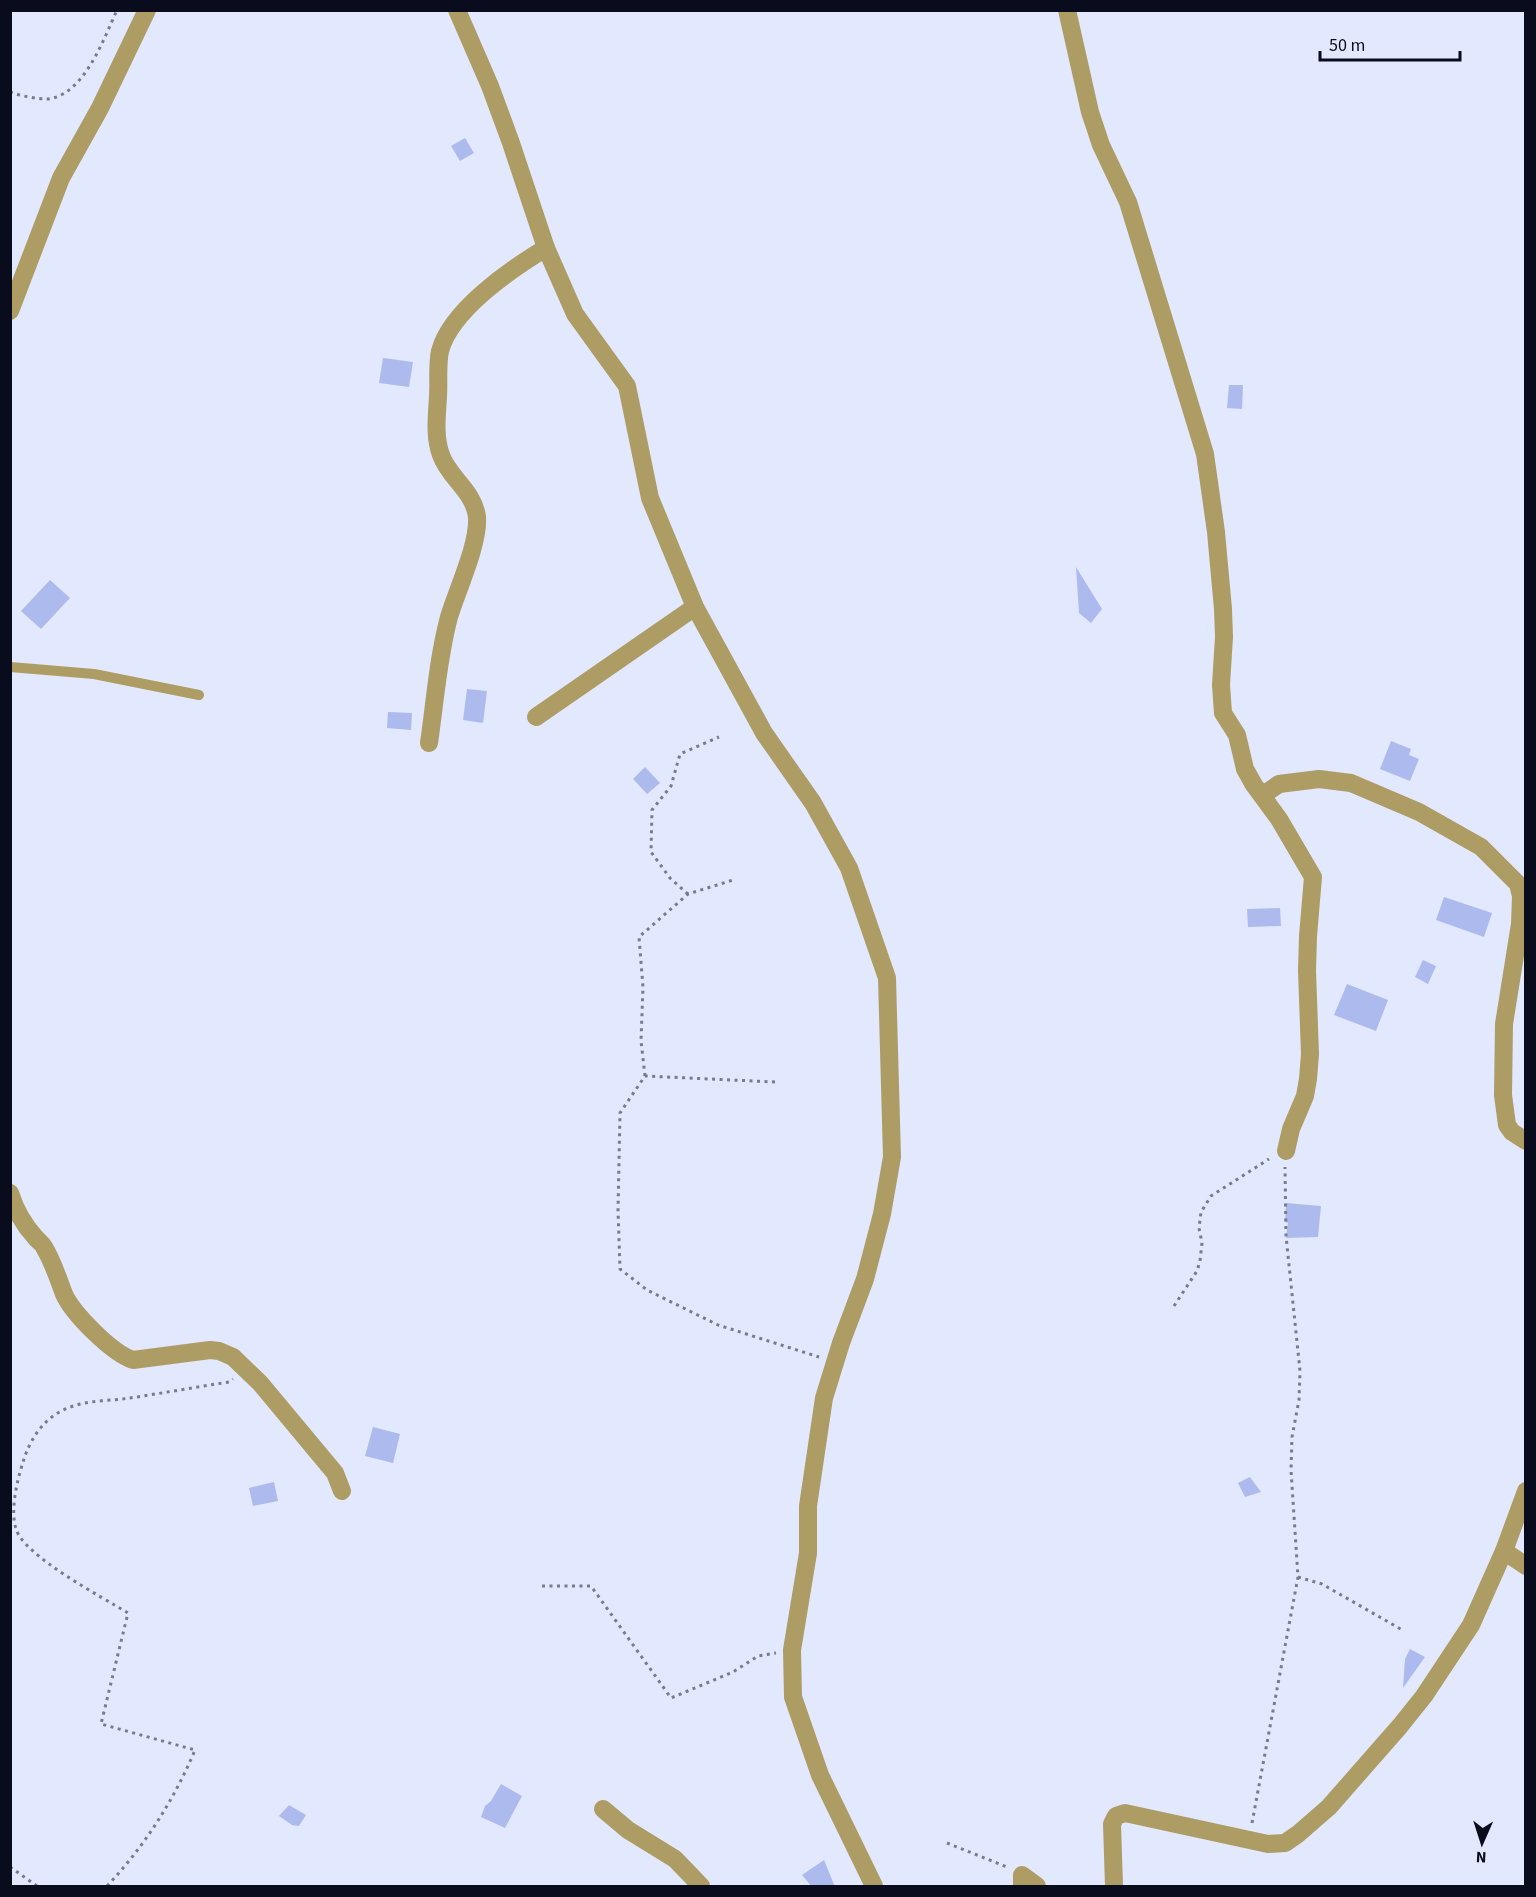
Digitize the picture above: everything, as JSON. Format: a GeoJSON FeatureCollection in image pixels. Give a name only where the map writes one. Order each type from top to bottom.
{"type":"FeatureCollection","features":[{"type":"Feature","properties":{"kind":"street"},"geometry":{"type":"LineString","coordinates":[[10,311],[62,178],[100,108],[147,10]]}},
{"type":"Feature","properties":{"kind":"street"},"geometry":{"type":"LineString","coordinates":[[457,10],[490,86],[512,143],[546,248],[575,314],[627,386],[650,498],[695,607],[765,733],[813,803],[849,868],[886,978],[892,1157],[882,1214],[865,1279],[824,1398],[808,1506],[808,1553],[792,1650],[793,1697],[808,1742],[820,1775],[874,1887]]}},
{"type":"Feature","properties":{"kind":"street"},"geometry":{"type":"LineString","coordinates":[[1067,10],[1090,112],[1101,145],[1128,202],[1205,454],[1216,532],[1224,637],[1221,685],[1223,713],[1237,735],[1245,769],[1313,877],[1307,971],[1310,1054],[1308,1079],[1305,1096],[1286,1152]]}},
{"type":"Feature","properties":{"kind":"street"},"geometry":{"type":"LineString","coordinates":[[429,743],[449,619],[470,558],[477,518],[470,496],[448,470],[437,442],[440,351],[448,333],[464,312],[511,270],[546,248]]}},
{"type":"Feature","properties":{"kind":"street"},"geometry":{"type":"LineString","coordinates":[[536,717],[695,607]]}},
{"type":"Feature","properties":{"kind":"street"},"geometry":{"type":"LineString","coordinates":[[1263,795],[1279,784],[1319,779],[1351,783],[1419,812],[1481,847],[1518,884],[1521,896],[1520,924],[1504,1024],[1503,1095],[1507,1125],[1512,1132],[1526,1141]]}},
{"type":"Feature","properties":{"kind":"street"},"geometry":{"type":"LineString","coordinates":[[10,1193],[23,1221],[43,1246],[60,1280],[65,1296],[81,1317],[111,1348],[133,1360],[219,1351],[232,1357],[260,1383],[335,1473],[342,1491]]}},
{"type":"Feature","properties":{"kind":"street"},"geometry":{"type":"LineString","coordinates":[[1114,1887],[1112,1824],[1116,1816],[1125,1813],[1268,1844],[1285,1843],[1329,1807],[1400,1726],[1430,1687],[1471,1625],[1504,1551],[1526,1491]]}},
{"type":"Feature","properties":{"kind":"street"},"geometry":{"type":"LineString","coordinates":[[1504,1551],[1526,1566]]}},
{"type":"Feature","properties":{"kind":"street"},"geometry":{"type":"LineString","coordinates":[[603,1809],[628,1830],[675,1860],[701,1887]]}},
{"type":"Feature","properties":{"kind":"street"},"geometry":{"type":"LineString","coordinates":[[1022,1881],[1037,1887]]}},
{"type":"Feature","properties":{"kind":"lane"},"geometry":{"type":"LineString","coordinates":[[10,667],[94,674],[199,696]]}},
{"type":"Feature","properties":{"kind":"path"},"geometry":{"type":"LineString","coordinates":[[10,92],[49,99],[80,81],[89,68],[117,10]]}},
{"type":"Feature","properties":{"kind":"path"},"geometry":{"type":"LineString","coordinates":[[688,894],[670,878],[651,852],[652,810],[671,786],[680,754],[719,737]]}},
{"type":"Feature","properties":{"kind":"path"},"geometry":{"type":"LineString","coordinates":[[733,880],[688,894],[639,937],[643,987],[640,1041],[645,1076],[620,1113],[618,1210],[620,1269],[647,1290],[718,1325],[835,1362]]}},
{"type":"Feature","properties":{"kind":"path"},"geometry":{"type":"LineString","coordinates":[[645,1076],[775,1082]]}},
{"type":"Feature","properties":{"kind":"path"},"geometry":{"type":"LineString","coordinates":[[1174,1306],[1197,1271],[1202,1243],[1199,1228],[1201,1212],[1211,1196],[1274,1155],[1286,1152],[1286,1236],[1300,1371],[1299,1400],[1292,1437],[1291,1470],[1298,1576],[1249,1839]]}},
{"type":"Feature","properties":{"kind":"path"},"geometry":{"type":"LineString","coordinates":[[107,1887],[156,1823],[182,1782],[195,1750],[101,1724],[128,1613],[54,1568],[21,1540],[15,1528],[14,1508],[18,1477],[28,1446],[40,1427],[65,1408],[83,1402],[131,1398],[230,1382],[237,1376],[239,1365]]}},
{"type":"Feature","properties":{"kind":"path"},"geometry":{"type":"LineString","coordinates":[[1298,1576],[1322,1584],[1404,1631]]}},
{"type":"Feature","properties":{"kind":"path"},"geometry":{"type":"LineString","coordinates":[[542,1586],[591,1586],[671,1698],[733,1672],[758,1656],[792,1650]]}},
{"type":"Feature","properties":{"kind":"path"},"geometry":{"type":"LineString","coordinates":[[947,1843],[992,1860],[1022,1881]]}},
{"type":"Feature","properties":{"kind":"path"},"geometry":{"type":"LineString","coordinates":[[10,1867],[37,1887]]}},
{"type":"Feature","properties":{"kind":"building"},"geometry":{"type":"Polygon","coordinates":[[[465,138],[474,153],[460,161],[451,146],[465,138]]]}},
{"type":"Feature","properties":{"kind":"building"},"geometry":{"type":"Polygon","coordinates":[[[383,358],[413,362],[409,387],[379,383],[383,358]]]}},
{"type":"Feature","properties":{"kind":"building"},"geometry":{"type":"Polygon","coordinates":[[[1229,385],[1243,385],[1242,409],[1227,408],[1229,385]]]}},
{"type":"Feature","properties":{"kind":"building"},"geometry":{"type":"Polygon","coordinates":[[[1076,567],[1102,609],[1091,623],[1079,613],[1076,567]]]}},
{"type":"Feature","properties":{"kind":"building"},"geometry":{"type":"Polygon","coordinates":[[[50,580],[70,598],[41,629],[21,611],[50,580]]]}},
{"type":"Feature","properties":{"kind":"building"},"geometry":{"type":"Polygon","coordinates":[[[467,689],[487,691],[483,723],[463,720],[467,689]]]}},
{"type":"Feature","properties":{"kind":"building"},"geometry":{"type":"Polygon","coordinates":[[[388,712],[412,713],[411,730],[387,728],[388,712]]]}},
{"type":"Feature","properties":{"kind":"building"},"geometry":{"type":"Polygon","coordinates":[[[1391,741],[1411,749],[1409,755],[1419,759],[1410,781],[1380,769],[1391,741]]]}},
{"type":"Feature","properties":{"kind":"building"},"geometry":{"type":"Polygon","coordinates":[[[645,767],[660,783],[647,794],[633,779],[645,767]]]}},
{"type":"Feature","properties":{"kind":"building"},"geometry":{"type":"Polygon","coordinates":[[[1444,897],[1492,913],[1484,937],[1436,920],[1444,897]]]}},
{"type":"Feature","properties":{"kind":"building"},"geometry":{"type":"Polygon","coordinates":[[[1280,908],[1281,926],[1248,927],[1247,909],[1280,908]]]}},
{"type":"Feature","properties":{"kind":"building"},"geometry":{"type":"Polygon","coordinates":[[[1423,960],[1436,966],[1428,984],[1415,977],[1423,960]]]}},
{"type":"Feature","properties":{"kind":"building"},"geometry":{"type":"Polygon","coordinates":[[[1347,984],[1388,1000],[1376,1031],[1334,1015],[1347,984]]]}},
{"type":"Feature","properties":{"kind":"building"},"geometry":{"type":"Polygon","coordinates":[[[1286,1203],[1321,1206],[1318,1237],[1286,1238],[1288,1223],[1285,1222],[1286,1203]]]}},
{"type":"Feature","properties":{"kind":"building"},"geometry":{"type":"Polygon","coordinates":[[[373,1427],[400,1434],[393,1463],[365,1456],[373,1427]]]}},
{"type":"Feature","properties":{"kind":"building"},"geometry":{"type":"Polygon","coordinates":[[[1250,1477],[1261,1492],[1245,1497],[1238,1483],[1250,1477]]]}},
{"type":"Feature","properties":{"kind":"building"},"geometry":{"type":"Polygon","coordinates":[[[274,1482],[278,1501],[253,1506],[249,1488],[274,1482]]]}},
{"type":"Feature","properties":{"kind":"building"},"geometry":{"type":"Polygon","coordinates":[[[1410,1649],[1425,1657],[1403,1688],[1405,1659],[1410,1649]]]}},
{"type":"Feature","properties":{"kind":"building"},"geometry":{"type":"Polygon","coordinates":[[[501,1784],[522,1796],[505,1828],[481,1817],[485,1806],[491,1801],[501,1784]]]}},
{"type":"Feature","properties":{"kind":"building"},"geometry":{"type":"Polygon","coordinates":[[[289,1805],[306,1815],[299,1826],[292,1825],[279,1816],[289,1805]]]}},
{"type":"Feature","properties":{"kind":"building"},"geometry":{"type":"Polygon","coordinates":[[[824,1860],[835,1887],[812,1887],[802,1875],[824,1860]]]}}]}
